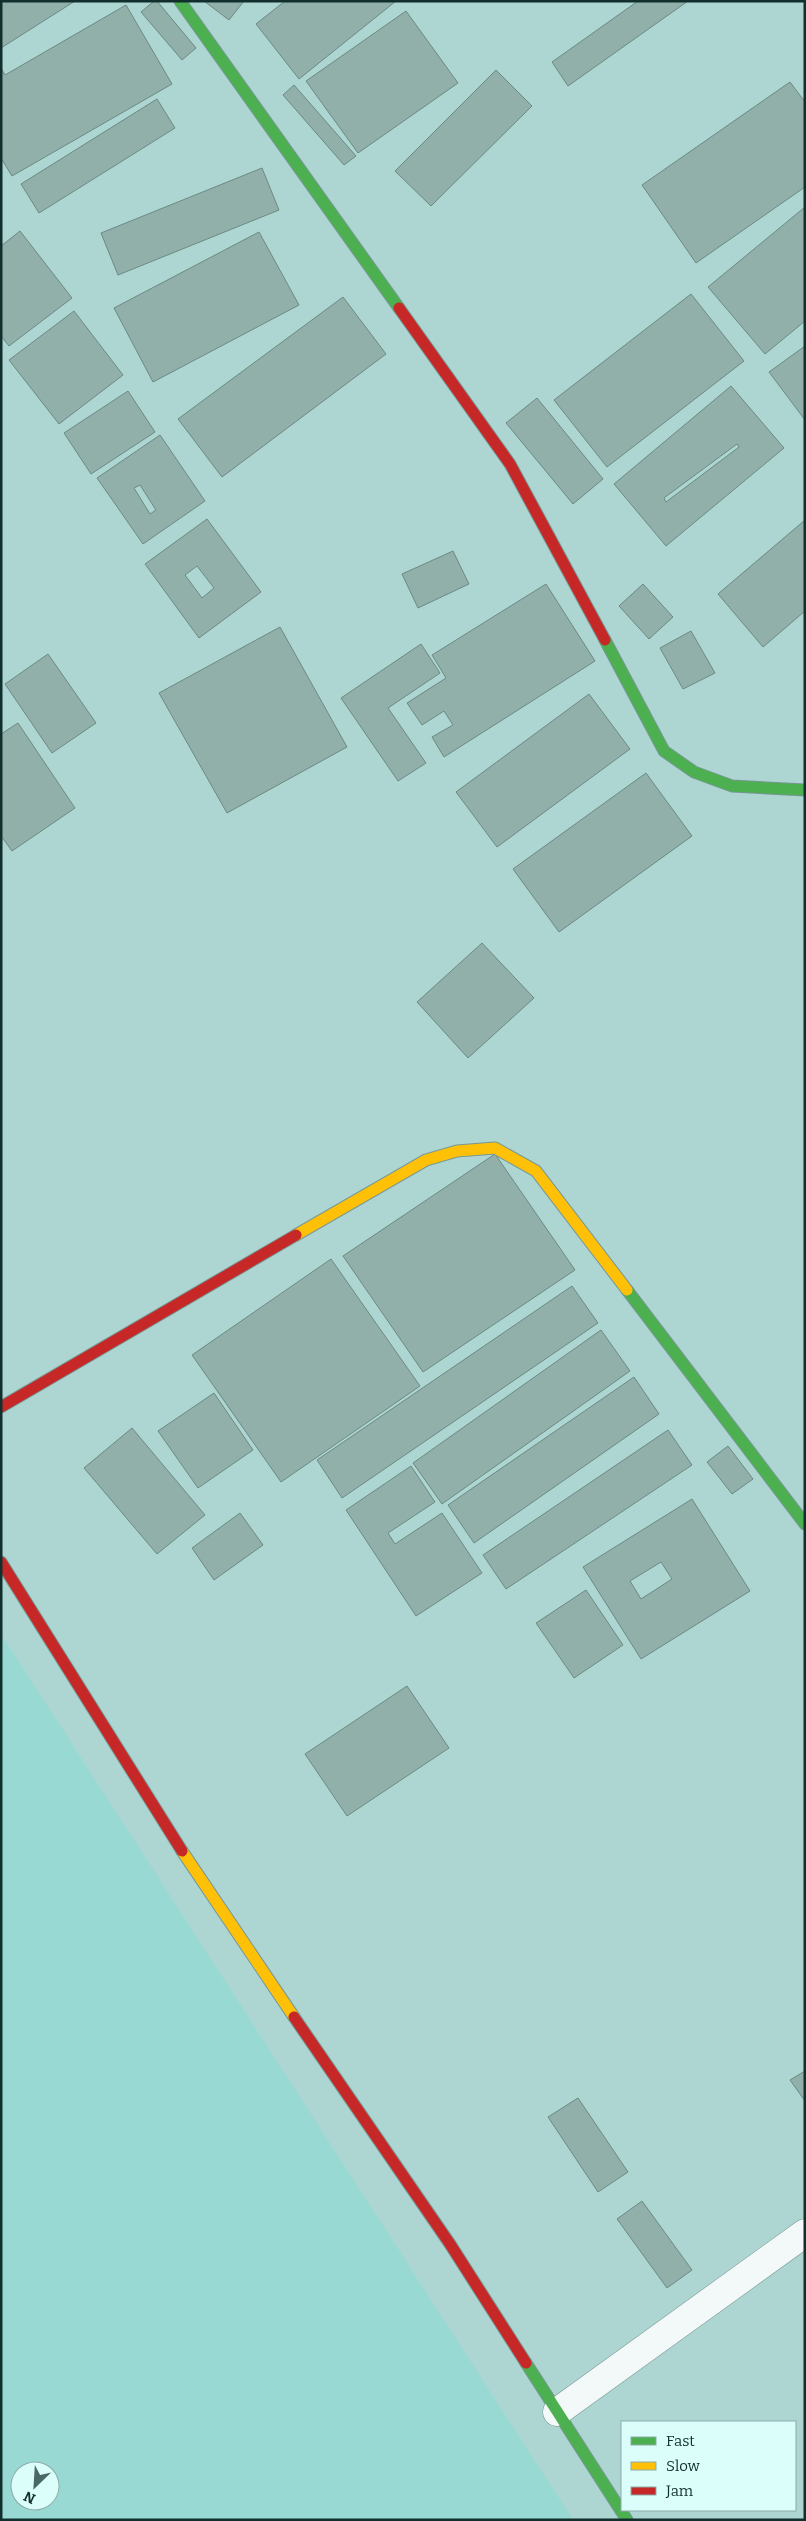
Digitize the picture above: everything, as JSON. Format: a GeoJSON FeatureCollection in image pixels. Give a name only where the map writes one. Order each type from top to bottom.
{"type":"FeatureCollection","features":[{"type":"Feature","properties":{"kind":"street"},"geometry":{"type":"LineString","coordinates":[[180,1],[510,464],[664,751],[694,772],[732,786],[805,790]]}},
{"type":"Feature","properties":{"kind":"street"},"geometry":{"type":"LineString","coordinates":[[1,1407],[426,1160],[457,1150],[495,1148],[536,1171],[805,1524]]}},
{"type":"Feature","properties":{"kind":"street"},"geometry":{"type":"LineString","coordinates":[[1,1562],[206,1890],[450,2244],[621,2510]]}},
{"type":"Feature","properties":{"kind":"street"},"geometry":{"type":"LineString","coordinates":[[557,2412],[805,2233]]}},
{"type":"Feature","properties":{"kind":"shaded area"},"geometry":{"type":"Polygon","coordinates":[[[1,1634],[573,2520],[1,2520],[1,1634]]]}},
{"type":"Feature","properties":{"kind":"building"},"geometry":{"type":"Polygon","coordinates":[[[1,1],[75,1],[1,48],[1,1]]]}},
{"type":"Feature","properties":{"kind":"building"},"geometry":{"type":"Polygon","coordinates":[[[154,1],[157,1],[196,48],[182,60],[141,12],[154,1]]]}},
{"type":"Feature","properties":{"kind":"building"},"geometry":{"type":"Polygon","coordinates":[[[204,1],[244,1],[229,20],[204,1]]]}},
{"type":"Feature","properties":{"kind":"building"},"geometry":{"type":"Polygon","coordinates":[[[285,1],[396,1],[299,79],[256,24],[285,1]]]}},
{"type":"Feature","properties":{"kind":"building"},"geometry":{"type":"Polygon","coordinates":[[[638,1],[688,1],[568,86],[552,62],[638,1]]]}},
{"type":"Feature","properties":{"kind":"building"},"geometry":{"type":"Polygon","coordinates":[[[126,5],[172,84],[12,176],[1,158],[1,68],[5,75],[126,5]]]}},
{"type":"Feature","properties":{"kind":"building"},"geometry":{"type":"Polygon","coordinates":[[[406,11],[458,83],[358,153],[306,81],[406,11]]]}},
{"type":"Feature","properties":{"kind":"building"},"geometry":{"type":"Polygon","coordinates":[[[496,70],[532,106],[431,206],[395,171],[496,70]]]}},
{"type":"Feature","properties":{"kind":"building"},"geometry":{"type":"Polygon","coordinates":[[[790,82],[805,102],[805,187],[696,263],[642,185],[790,82]]]}},
{"type":"Feature","properties":{"kind":"building"},"geometry":{"type":"Polygon","coordinates":[[[294,85],[356,156],[344,165],[283,95],[294,85]]]}},
{"type":"Feature","properties":{"kind":"building"},"geometry":{"type":"Polygon","coordinates":[[[157,99],[175,128],[39,213],[21,184],[157,99]]]}},
{"type":"Feature","properties":{"kind":"building"},"geometry":{"type":"Polygon","coordinates":[[[262,168],[279,210],[118,275],[101,233],[262,168]]]}},
{"type":"Feature","properties":{"kind":"building"},"geometry":{"type":"Polygon","coordinates":[[[805,207],[805,321],[765,354],[708,287],[805,207]]]}},
{"type":"Feature","properties":{"kind":"building"},"geometry":{"type":"Polygon","coordinates":[[[20,231],[72,298],[9,346],[1,336],[1,246],[20,231]]]}},
{"type":"Feature","properties":{"kind":"building"},"geometry":{"type":"Polygon","coordinates":[[[259,232],[299,305],[153,382],[114,308],[259,232]]]}},
{"type":"Feature","properties":{"kind":"building"},"geometry":{"type":"Polygon","coordinates":[[[691,294],[744,361],[607,467],[554,400],[691,294]]]}},
{"type":"Feature","properties":{"kind":"building"},"geometry":{"type":"Polygon","coordinates":[[[343,297],[386,354],[222,477],[178,419],[343,297]]]}},
{"type":"Feature","properties":{"kind":"building"},"geometry":{"type":"Polygon","coordinates":[[[74,311],[123,375],[59,424],[9,360],[74,311]]]}},
{"type":"Feature","properties":{"kind":"building"},"geometry":{"type":"Polygon","coordinates":[[[805,346],[805,420],[769,372],[805,346]]]}},
{"type":"Feature","properties":{"kind":"building"},"geometry":{"type":"Polygon","coordinates":[[[731,386],[784,448],[666,546],[614,484],[731,386]],[[737,444],[664,498],[666,502],[739,447],[737,444]]]}},
{"type":"Feature","properties":{"kind":"building"},"geometry":{"type":"Polygon","coordinates":[[[128,391],[155,432],[91,474],[64,433],[128,391]]]}},
{"type":"Feature","properties":{"kind":"building"},"geometry":{"type":"Polygon","coordinates":[[[537,398],[603,479],[573,504],[506,423],[537,398]]]}},
{"type":"Feature","properties":{"kind":"building"},"geometry":{"type":"Polygon","coordinates":[[[160,435],[205,501],[143,544],[97,478],[160,435]],[[140,485],[134,488],[150,514],[156,510],[140,485]]]}},
{"type":"Feature","properties":{"kind":"building"},"geometry":{"type":"Polygon","coordinates":[[[207,519],[261,592],[199,638],[145,564],[207,519]],[[197,566],[185,575],[202,598],[214,588],[197,566]]]}},
{"type":"Feature","properties":{"kind":"building"},"geometry":{"type":"Polygon","coordinates":[[[805,520],[805,611],[763,647],[718,594],[805,520]]]}},
{"type":"Feature","properties":{"kind":"building"},"geometry":{"type":"Polygon","coordinates":[[[453,551],[469,584],[418,608],[402,574],[453,551]]]}},
{"type":"Feature","properties":{"kind":"building"},"geometry":{"type":"Polygon","coordinates":[[[546,584],[595,661],[444,757],[432,737],[453,725],[444,711],[422,725],[407,703],[446,678],[432,655],[546,584]]]}},
{"type":"Feature","properties":{"kind":"building"},"geometry":{"type":"Polygon","coordinates":[[[643,584],[673,617],[649,639],[619,606],[643,584]]]}},
{"type":"Feature","properties":{"kind":"building"},"geometry":{"type":"Polygon","coordinates":[[[280,627],[347,747],[227,813],[159,693],[280,627]]]}},
{"type":"Feature","properties":{"kind":"building"},"geometry":{"type":"Polygon","coordinates":[[[691,631],[715,673],[683,689],[660,648],[691,631]]]}},
{"type":"Feature","properties":{"kind":"building"},"geometry":{"type":"Polygon","coordinates":[[[421,644],[440,673],[388,708],[426,763],[398,781],[341,698],[421,644]]]}},
{"type":"Feature","properties":{"kind":"building"},"geometry":{"type":"Polygon","coordinates":[[[48,654],[96,723],[52,753],[5,684],[48,654]]]}},
{"type":"Feature","properties":{"kind":"building"},"geometry":{"type":"Polygon","coordinates":[[[589,694],[630,749],[497,847],[456,792],[589,694]]]}},
{"type":"Feature","properties":{"kind":"building"},"geometry":{"type":"Polygon","coordinates":[[[18,723],[75,808],[12,851],[1,836],[1,734],[18,723]]]}},
{"type":"Feature","properties":{"kind":"building"},"geometry":{"type":"Polygon","coordinates":[[[646,773],[692,836],[559,932],[513,869],[646,773]]]}},
{"type":"Feature","properties":{"kind":"building"},"geometry":{"type":"Polygon","coordinates":[[[482,943],[534,998],[468,1058],[417,1002],[482,943]]]}},
{"type":"Feature","properties":{"kind":"building"},"geometry":{"type":"Polygon","coordinates":[[[495,1154],[575,1270],[423,1372],[343,1256],[495,1154]]]}},
{"type":"Feature","properties":{"kind":"building"},"geometry":{"type":"Polygon","coordinates":[[[331,1259],[420,1386],[281,1482],[192,1355],[331,1259]]]}},
{"type":"Feature","properties":{"kind":"building"},"geometry":{"type":"Polygon","coordinates":[[[572,1286],[598,1323],[342,1498],[317,1460],[572,1286]]]}},
{"type":"Feature","properties":{"kind":"building"},"geometry":{"type":"Polygon","coordinates":[[[601,1330],[630,1371],[442,1504],[413,1463],[601,1330]]]}},
{"type":"Feature","properties":{"kind":"building"},"geometry":{"type":"Polygon","coordinates":[[[634,1377],[659,1414],[474,1543],[448,1505],[634,1377]]]}},
{"type":"Feature","properties":{"kind":"building"},"geometry":{"type":"Polygon","coordinates":[[[214,1393],[253,1450],[198,1488],[158,1431],[214,1393]]]}},
{"type":"Feature","properties":{"kind":"building"},"geometry":{"type":"Polygon","coordinates":[[[132,1428],[205,1515],[157,1554],[84,1468],[132,1428]]]}},
{"type":"Feature","properties":{"kind":"building"},"geometry":{"type":"Polygon","coordinates":[[[668,1430],[692,1465],[506,1589],[483,1555],[668,1430]]]}},
{"type":"Feature","properties":{"kind":"building"},"geometry":{"type":"Polygon","coordinates":[[[728,1446],[753,1479],[732,1494],[707,1462],[728,1446]]]}},
{"type":"Feature","properties":{"kind":"building"},"geometry":{"type":"Polygon","coordinates":[[[411,1466],[435,1502],[388,1533],[395,1544],[442,1513],[482,1573],[416,1616],[346,1510],[411,1466]]]}},
{"type":"Feature","properties":{"kind":"building"},"geometry":{"type":"Polygon","coordinates":[[[692,1499],[750,1591],[641,1659],[583,1567],[692,1499]],[[661,1562],[630,1581],[641,1599],[672,1579],[661,1562]]]}},
{"type":"Feature","properties":{"kind":"building"},"geometry":{"type":"Polygon","coordinates":[[[240,1513],[263,1545],[214,1580],[192,1548],[240,1513]]]}},
{"type":"Feature","properties":{"kind":"building"},"geometry":{"type":"Polygon","coordinates":[[[586,1590],[623,1645],[574,1678],[536,1623],[586,1590]]]}},
{"type":"Feature","properties":{"kind":"building"},"geometry":{"type":"Polygon","coordinates":[[[407,1686],[449,1748],[347,1816],[305,1754],[407,1686]]]}},
{"type":"Feature","properties":{"kind":"building"},"geometry":{"type":"Polygon","coordinates":[[[805,2071],[805,2101],[790,2080],[805,2071]]]}},
{"type":"Feature","properties":{"kind":"building"},"geometry":{"type":"Polygon","coordinates":[[[578,2098],[628,2172],[598,2192],[548,2117],[578,2098]]]}},
{"type":"Feature","properties":{"kind":"building"},"geometry":{"type":"Polygon","coordinates":[[[642,2201],[692,2270],[667,2288],[617,2219],[642,2201]]]}},
{"type":"Feature","properties":{"kind":"traffic: fast"},"geometry":{"type":"LineString","coordinates":[[180,1],[399,308]]}},
{"type":"Feature","properties":{"kind":"traffic: fast"},"geometry":{"type":"LineString","coordinates":[[605,640],[664,751],[694,772],[732,786],[805,790]]}},
{"type":"Feature","properties":{"kind":"traffic: fast"},"geometry":{"type":"LineString","coordinates":[[627,1290],[805,1524]]}},
{"type":"Feature","properties":{"kind":"traffic: fast"},"geometry":{"type":"LineString","coordinates":[[526,2363],[621,2511]]}},
{"type":"Feature","properties":{"kind":"traffic: fast"},"geometry":{"type":"LineString","coordinates":[[621,2511],[627,2520]]}},
{"type":"Feature","properties":{"kind":"traffic: slow"},"geometry":{"type":"LineString","coordinates":[[296,1235],[426,1160],[457,1151],[495,1148],[536,1171],[627,1290]]}},
{"type":"Feature","properties":{"kind":"traffic: slow"},"geometry":{"type":"LineString","coordinates":[[182,1851],[294,2017]]}},
{"type":"Feature","properties":{"kind":"traffic: jam"},"geometry":{"type":"LineString","coordinates":[[399,308],[510,464],[605,640]]}},
{"type":"Feature","properties":{"kind":"traffic: jam"},"geometry":{"type":"LineString","coordinates":[[1,1407],[296,1235]]}},
{"type":"Feature","properties":{"kind":"traffic: jam"},"geometry":{"type":"LineString","coordinates":[[1,1562],[182,1851]]}},
{"type":"Feature","properties":{"kind":"traffic: jam"},"geometry":{"type":"LineString","coordinates":[[294,2017],[450,2244],[526,2363]]}}]}
